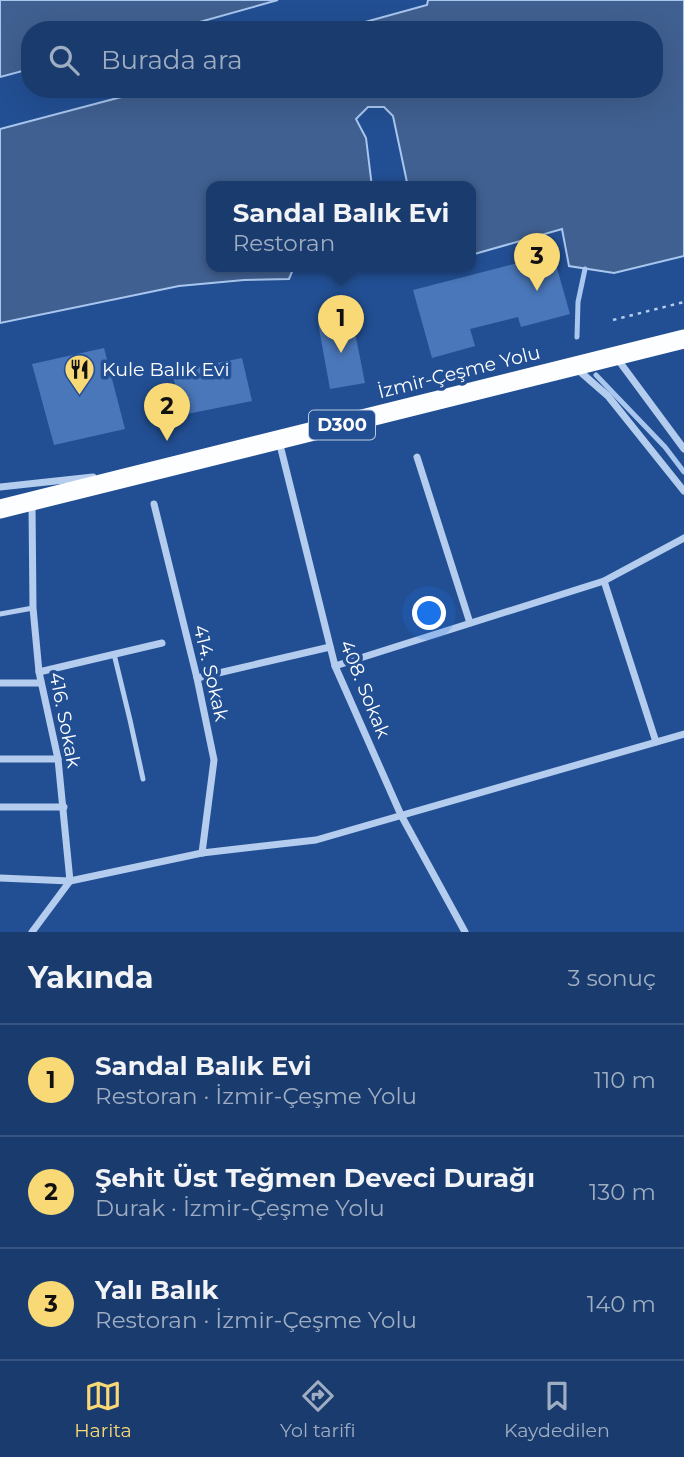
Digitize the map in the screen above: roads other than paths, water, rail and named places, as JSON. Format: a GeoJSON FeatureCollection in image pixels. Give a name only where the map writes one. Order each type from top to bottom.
{"type":"FeatureCollection","features":[{"type":"Feature","properties":{"kind":"highway","name":"İzmir-Çeşme Yolu"},"geometry":{"type":"LineString","coordinates":[[0,509],[684,339]]}},
{"type":"Feature","properties":{"kind":"street"},"geometry":{"type":"LineString","coordinates":[[615,356],[684,449]]}},
{"type":"Feature","properties":{"kind":"street"},"geometry":{"type":"LineString","coordinates":[[574,366],[608,396],[684,491]]}},
{"type":"Feature","properties":{"kind":"street","name":"408. Sokak"},"geometry":{"type":"LineString","coordinates":[[279,441],[335,666],[401,815],[465,932]]}},
{"type":"Feature","properties":{"kind":"street"},"geometry":{"type":"LineString","coordinates":[[417,457],[470,623]]}},
{"type":"Feature","properties":{"kind":"street"},"geometry":{"type":"LineString","coordinates":[[0,487],[146,472]]}},
{"type":"Feature","properties":{"kind":"street","name":"416. Sokak"},"geometry":{"type":"LineString","coordinates":[[32,501],[33,608],[39,672],[58,759],[70,881]]}},
{"type":"Feature","properties":{"kind":"street","name":"414. Sokak"},"geometry":{"type":"LineString","coordinates":[[154,504],[197,678],[214,760],[202,852]]}},
{"type":"Feature","properties":{"kind":"street"},"geometry":{"type":"LineString","coordinates":[[335,666],[604,581],[684,538]]}},
{"type":"Feature","properties":{"kind":"street"},"geometry":{"type":"LineString","coordinates":[[604,581],[656,742]]}},
{"type":"Feature","properties":{"kind":"street"},"geometry":{"type":"LineString","coordinates":[[39,672],[162,643]]}},
{"type":"Feature","properties":{"kind":"street"},"geometry":{"type":"LineString","coordinates":[[197,678],[330,647]]}},
{"type":"Feature","properties":{"kind":"street"},"geometry":{"type":"LineString","coordinates":[[0,683],[41,683]]}},
{"type":"Feature","properties":{"kind":"street"},"geometry":{"type":"LineString","coordinates":[[0,878],[70,881],[202,852],[316,840],[684,734]]}},
{"type":"Feature","properties":{"kind":"street"},"geometry":{"type":"LineString","coordinates":[[0,760],[58,759]]}},
{"type":"Feature","properties":{"kind":"street"},"geometry":{"type":"LineString","coordinates":[[0,807],[64,807]]}},
{"type":"Feature","properties":{"kind":"street"},"geometry":{"type":"LineString","coordinates":[[32,932],[70,881]]}},
{"type":"Feature","properties":{"kind":"lane"},"geometry":{"type":"LineString","coordinates":[[0,614],[33,608]]}},
{"type":"Feature","properties":{"kind":"lane"},"geometry":{"type":"LineString","coordinates":[[114,654],[143,779]]}},
{"type":"Feature","properties":{"kind":"water"},"geometry":{"type":"Polygon","coordinates":[[[0,0],[278,0],[203,21],[21,21],[21,71],[0,77],[0,0]]]}},
{"type":"Feature","properties":{"kind":"water"},"geometry":{"type":"Polygon","coordinates":[[[428,0],[684,0],[684,256],[614,273],[569,266],[562,229],[476,254],[476,181],[407,181],[393,116],[384,107],[368,107],[356,119],[366,138],[371,181],[206,181],[206,272],[292,272],[289,279],[179,286],[0,323],[0,129],[117,98],[663,98],[663,21],[369,21],[427,5],[428,0]]]}},
{"type":"Feature","properties":{"kind":"waterway"},"geometry":{"type":"LineString","coordinates":[[577,337],[578,302],[585,269]]}},
{"type":"Feature","properties":{"kind":"waterway"},"geometry":{"type":"LineString","coordinates":[[596,375],[665,447],[684,472]]}},
{"type":"Feature","properties":{"kind":"place","name":"Yalı Balık"},"geometry":{"type":"Point","coordinates":[537,291]}},
{"type":"Feature","properties":{"kind":"place","name":"Sandal Balık Evi"},"geometry":{"type":"Point","coordinates":[341,353]}},
{"type":"Feature","properties":{"kind":"place","name":"Kule Balık Evi"},"geometry":{"type":"Point","coordinates":[79,396]}},
{"type":"Feature","properties":{"kind":"place","name":"Şehit Üst Teğmen Deveci Durağı"},"geometry":{"type":"Point","coordinates":[167,441]}}]}
